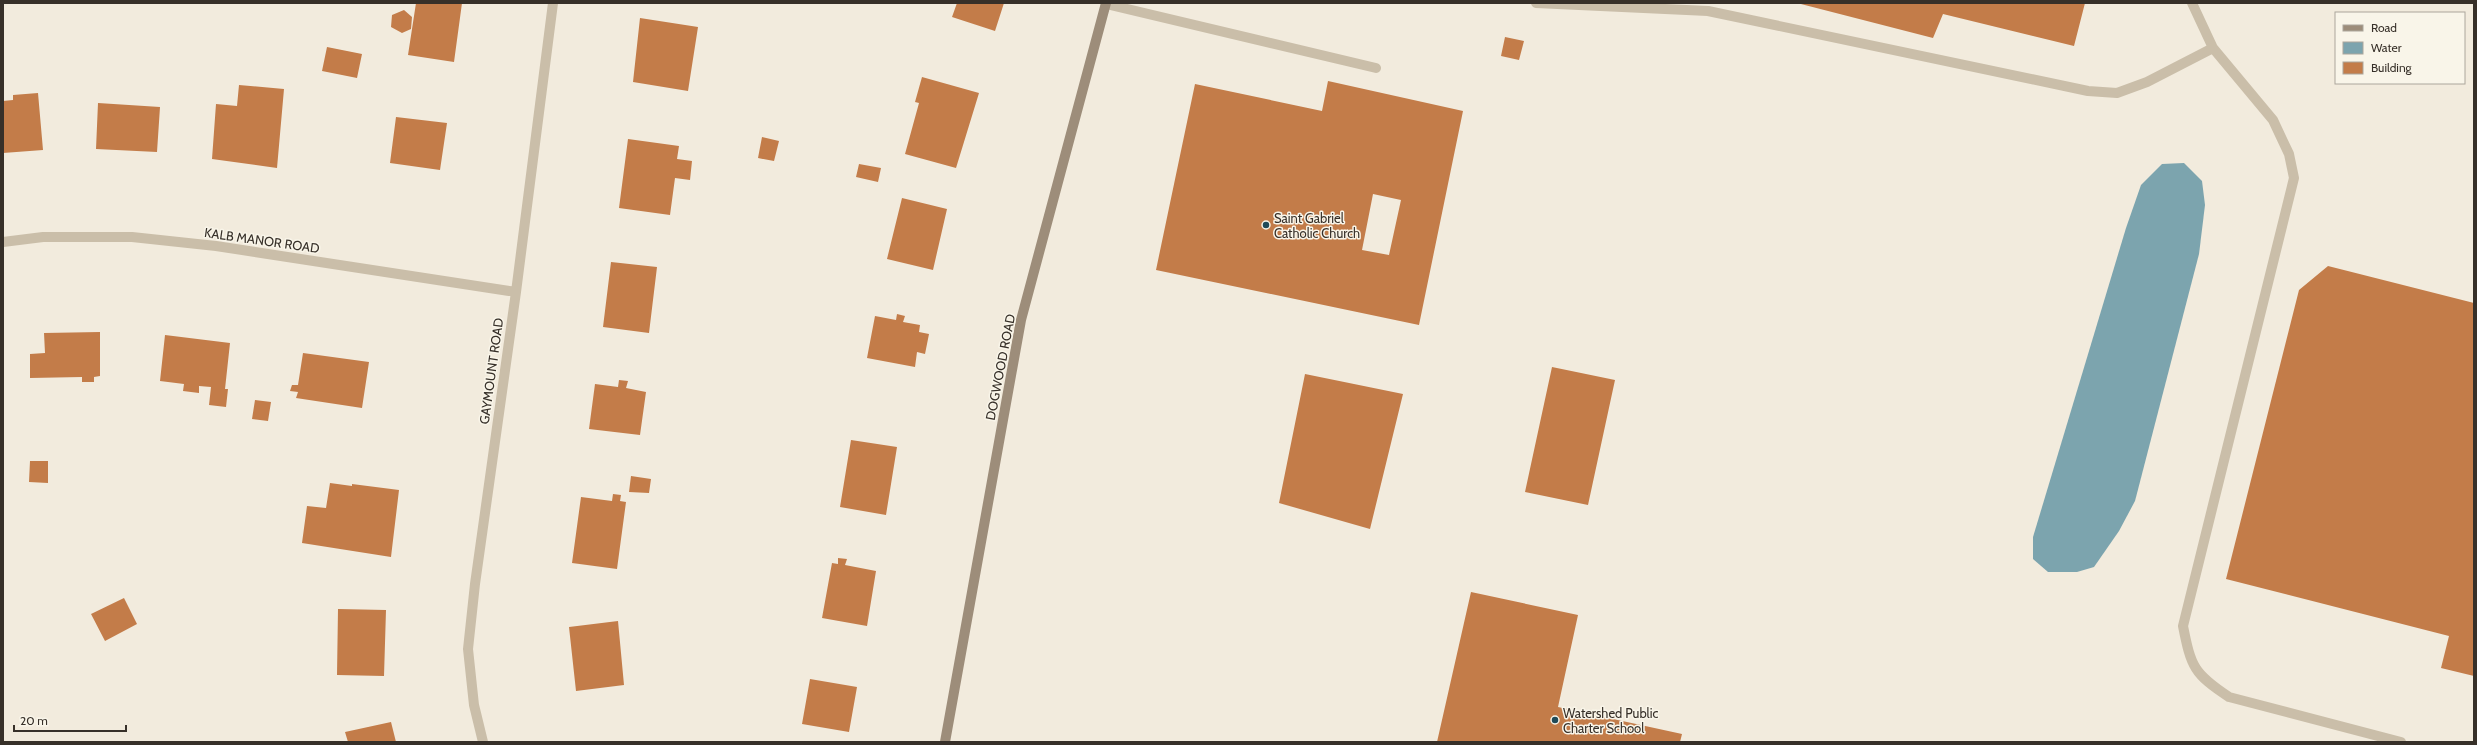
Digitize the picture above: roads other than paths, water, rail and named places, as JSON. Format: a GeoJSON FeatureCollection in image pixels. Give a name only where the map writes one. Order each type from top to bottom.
{"type":"FeatureCollection","features":[{"type":"Feature","properties":{"kind":"main road","name":"DOGWOOD ROAD"},"geometry":{"type":"LineString","coordinates":[[945,742],[1021,320],[1106,4]]}},
{"type":"Feature","properties":{"kind":"street","name":"GAYMOUNT ROAD"},"geometry":{"type":"LineString","coordinates":[[483,742],[474,705],[468,649],[474,584],[516,292],[553,3]]}},
{"type":"Feature","properties":{"kind":"street"},"geometry":{"type":"LineString","coordinates":[[1536,3],[1708,11],[2088,91],[2117,93],[2147,82],[2213,48]]}},
{"type":"Feature","properties":{"kind":"street"},"geometry":{"type":"LineString","coordinates":[[2192,3],[2213,48],[2273,120],[2289,154],[2294,178],[2183,626],[2189,658],[2205,682],[2229,697],[2401,742]]}},
{"type":"Feature","properties":{"kind":"street"},"geometry":{"type":"LineString","coordinates":[[1106,4],[1376,68]]}},
{"type":"Feature","properties":{"kind":"street","name":"KALB MANOR ROAD"},"geometry":{"type":"LineString","coordinates":[[3,242],[43,238],[147,239],[216,246],[516,292]]}},
{"type":"Feature","properties":{"kind":"water"},"geometry":{"type":"Polygon","coordinates":[[[2184,163],[2202,181],[2205,205],[2199,254],[2135,501],[2119,531],[2094,567],[2077,572],[2048,572],[2033,559],[2033,537],[2126,228],[2141,185],[2162,164],[2184,163]]]}},
{"type":"Feature","properties":{"kind":"place","name":"Saint Gabriel Catholic Church"},"geometry":{"type":"Point","coordinates":[1266,225]}},
{"type":"Feature","properties":{"kind":"place","name":"Watershed Public Charter School"},"geometry":{"type":"Point","coordinates":[1555,720]}}]}
